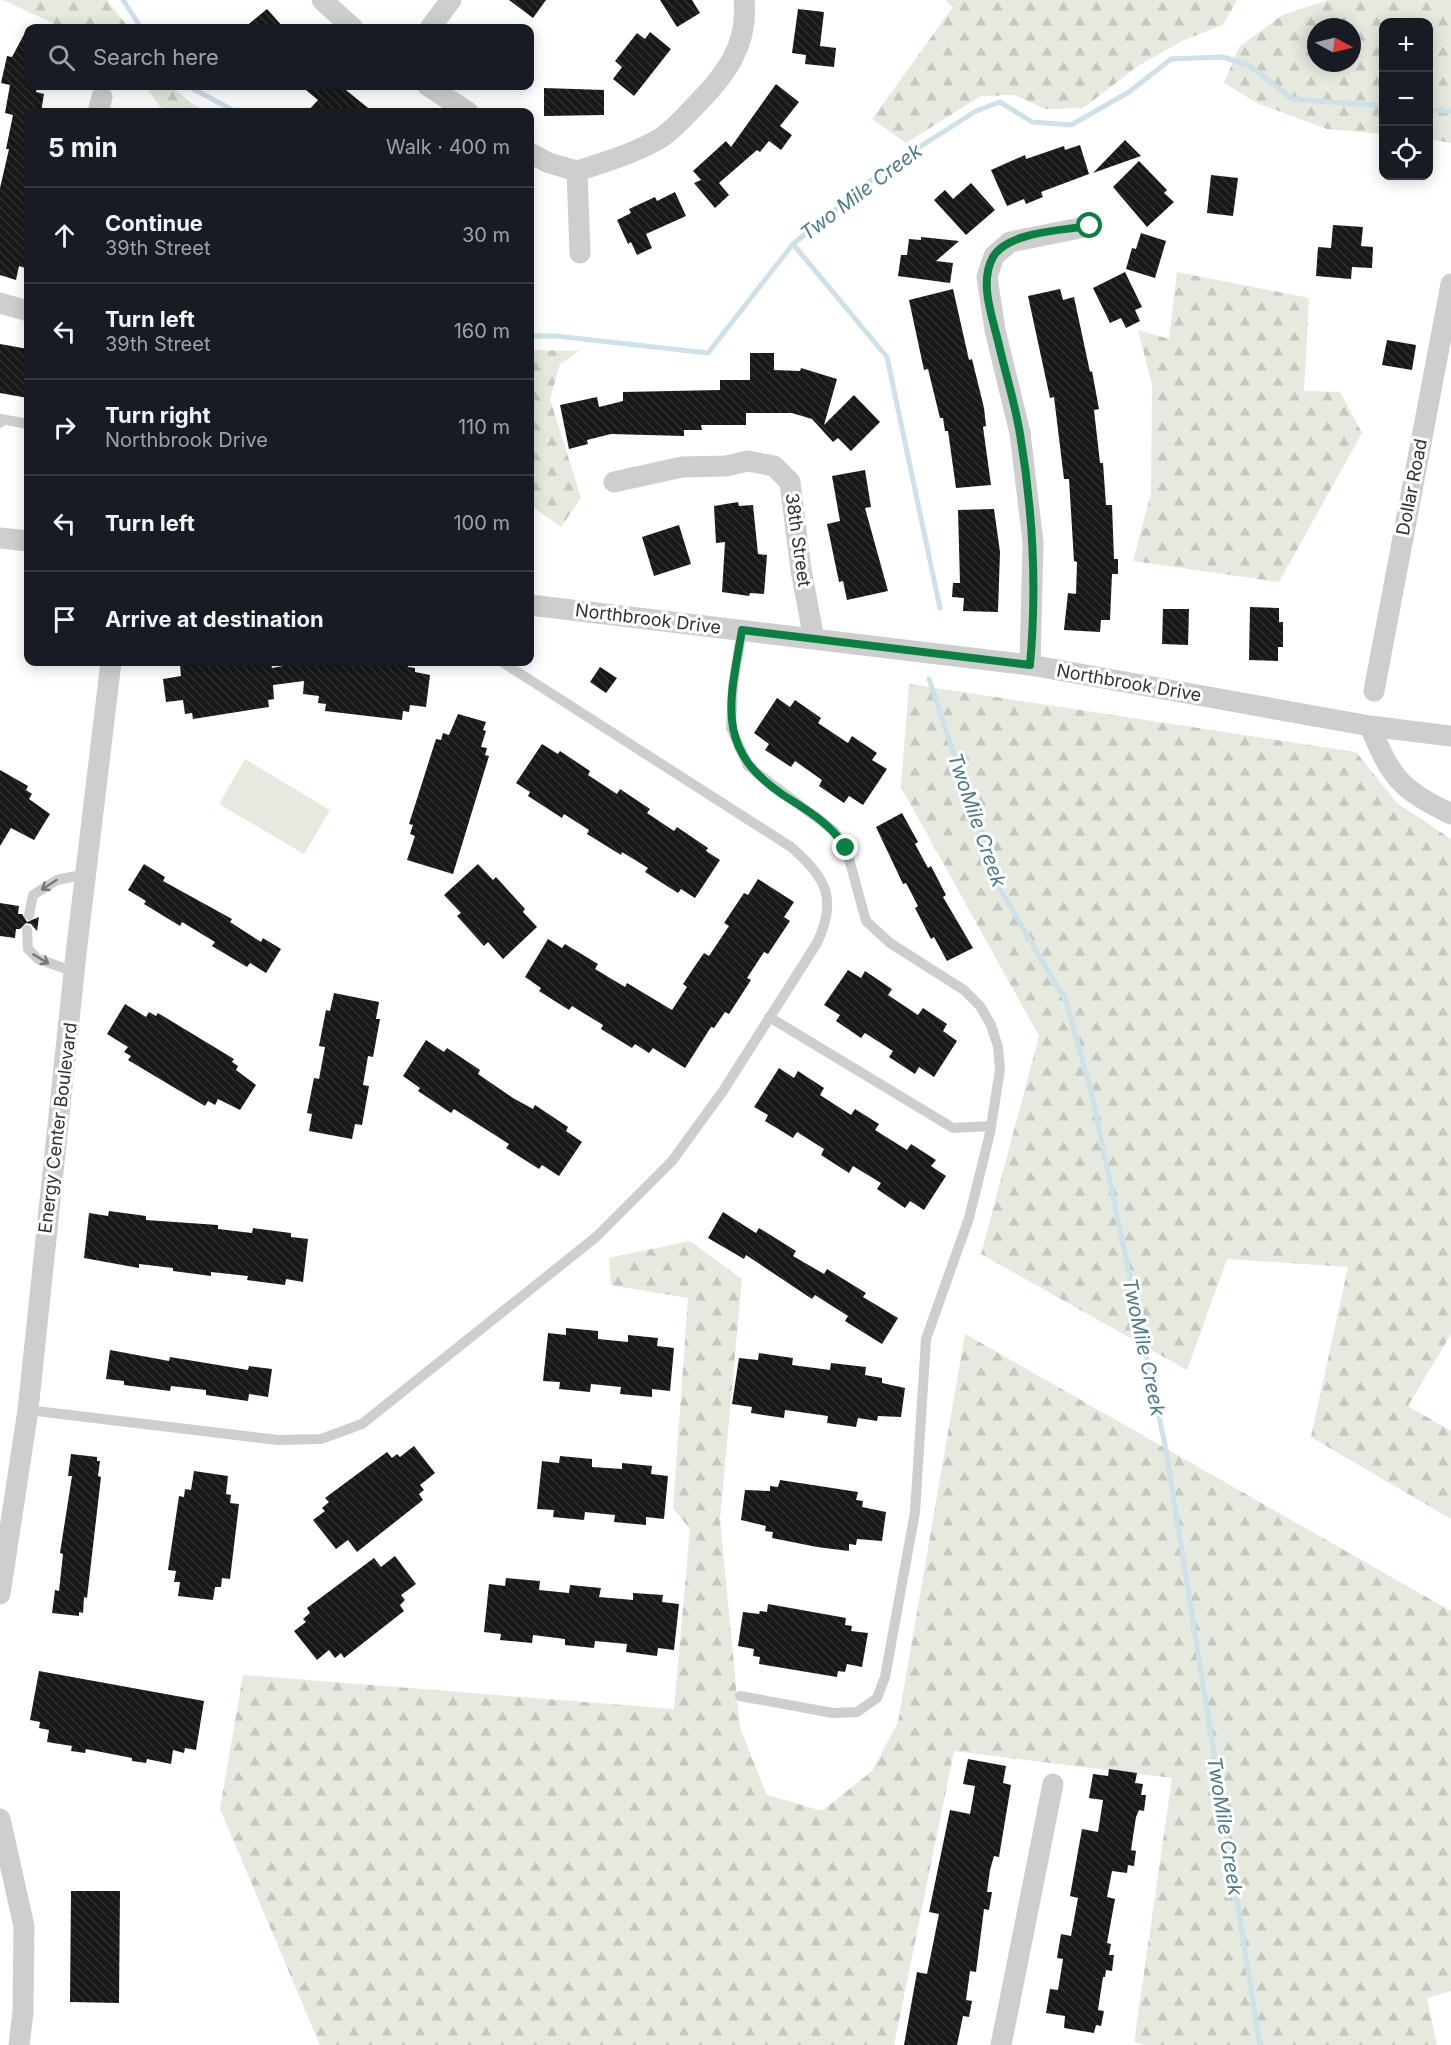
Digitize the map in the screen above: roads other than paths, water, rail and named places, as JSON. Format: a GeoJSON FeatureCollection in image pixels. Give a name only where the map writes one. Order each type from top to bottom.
{"type":"FeatureCollection","features":[{"type":"Feature","properties":{"kind":"street"},"geometry":{"type":"LineString","coordinates":[[322,0],[349,24]]}},
{"type":"Feature","properties":{"kind":"street"},"geometry":{"type":"LineString","coordinates":[[433,24],[451,0]]}},
{"type":"Feature","properties":{"kind":"street"},"geometry":{"type":"LineString","coordinates":[[534,155],[549,163],[577,171],[620,158],[659,139],[693,109],[722,77],[734,59],[742,39],[746,18],[744,0]]}},
{"type":"Feature","properties":{"kind":"street"},"geometry":{"type":"LineString","coordinates":[[434,90],[462,108]]}},
{"type":"Feature","properties":{"kind":"street"},"geometry":{"type":"LineString","coordinates":[[577,171],[580,253]]}},
{"type":"Feature","properties":{"kind":"street"},"geometry":{"type":"LineString","coordinates":[[1030,665],[1033,631],[1033,542],[1020,433],[995,330],[987,277],[994,256],[1010,242],[1090,226]]}},
{"type":"Feature","properties":{"kind":"street","name":"Dollar Road"},"geometry":{"type":"LineString","coordinates":[[1374,691],[1451,284]]}},
{"type":"Feature","properties":{"kind":"street"},"geometry":{"type":"LineString","coordinates":[[0,303],[24,310]]}},
{"type":"Feature","properties":{"kind":"street","name":"38th Street"},"geometry":{"type":"LineString","coordinates":[[614,482],[682,467],[726,466],[748,460],[774,466],[790,482],[801,570],[814,639]]}},
{"type":"Feature","properties":{"kind":"street"},"geometry":{"type":"LineString","coordinates":[[0,538],[24,541]]}},
{"type":"Feature","properties":{"kind":"street","name":"Northbrook Drive"},"geometry":{"type":"LineString","coordinates":[[534,605],[1030,665],[1370,726],[1451,736]]}},
{"type":"Feature","properties":{"kind":"street","name":"Energy Center Boulevard"},"geometry":{"type":"LineString","coordinates":[[0,1594],[28,1410],[111,666]]}},
{"type":"Feature","properties":{"kind":"street"},"geometry":{"type":"LineString","coordinates":[[1370,726],[1385,764],[1398,782],[1451,814]]}},
{"type":"Feature","properties":{"kind":"street"},"geometry":{"type":"LineString","coordinates":[[1001,2045],[1053,1785]]}},
{"type":"Feature","properties":{"kind":"street"},"geometry":{"type":"LineString","coordinates":[[0,1819],[24,1926],[23,2012],[19,2045]]}},
{"type":"Feature","properties":{"kind":"lane"},"geometry":{"type":"LineString","coordinates":[[0,423],[1,419],[24,423]]}},
{"type":"Feature","properties":{"kind":"lane"},"geometry":{"type":"LineString","coordinates":[[740,1696],[833,1713],[857,1712],[877,1698],[885,1677],[915,1512],[926,1339],[969,1218],[991,1126],[1000,1069],[998,1047],[992,1025],[980,1006],[964,990],[908,955],[866,921],[846,848],[834,831],[748,766],[731,728],[733,685],[742,630]]}},
{"type":"Feature","properties":{"kind":"lane"},"geometry":{"type":"LineString","coordinates":[[28,1410],[278,1440],[321,1438],[362,1425],[596,1237],[672,1161],[697,1129],[817,943],[827,922],[828,898],[820,876],[791,847],[508,666]]}},
{"type":"Feature","properties":{"kind":"lane"},"geometry":{"type":"LineString","coordinates":[[29,915],[33,895],[57,880],[86,874]]}},
{"type":"Feature","properties":{"kind":"lane"},"geometry":{"type":"LineString","coordinates":[[27,930],[28,950],[38,959],[75,972]]}},
{"type":"Feature","properties":{"kind":"lane"},"geometry":{"type":"LineString","coordinates":[[769,1017],[953,1128],[991,1126]]}},
{"type":"Feature","properties":{"kind":"waterway","name":"Two Mile Creek"},"geometry":{"type":"LineString","coordinates":[[123,0],[138,24]]}},
{"type":"Feature","properties":{"kind":"waterway","name":"Two Mile Creek"},"geometry":{"type":"LineString","coordinates":[[793,244],[885,169],[976,111],[1000,102],[1032,122],[1071,125],[1129,92],[1171,59],[1223,57],[1249,65],[1292,99],[1379,106]]}},
{"type":"Feature","properties":{"kind":"waterway","name":"Two Mile Creek"},"geometry":{"type":"LineString","coordinates":[[195,90],[229,108]]}},
{"type":"Feature","properties":{"kind":"waterway","name":"Two Mile Creek"},"geometry":{"type":"LineString","coordinates":[[1433,110],[1451,111]]}},
{"type":"Feature","properties":{"kind":"waterway","name":"Two Mile Creek"},"geometry":{"type":"LineString","coordinates":[[534,336],[556,336],[708,353],[793,244],[887,357],[940,608]]}},
{"type":"Feature","properties":{"kind":"waterway","name":"TwoMile Creek"},"geometry":{"type":"LineString","coordinates":[[929,679],[997,884],[1066,1001],[1091,1091],[1166,1450],[1260,2045]]}}]}
